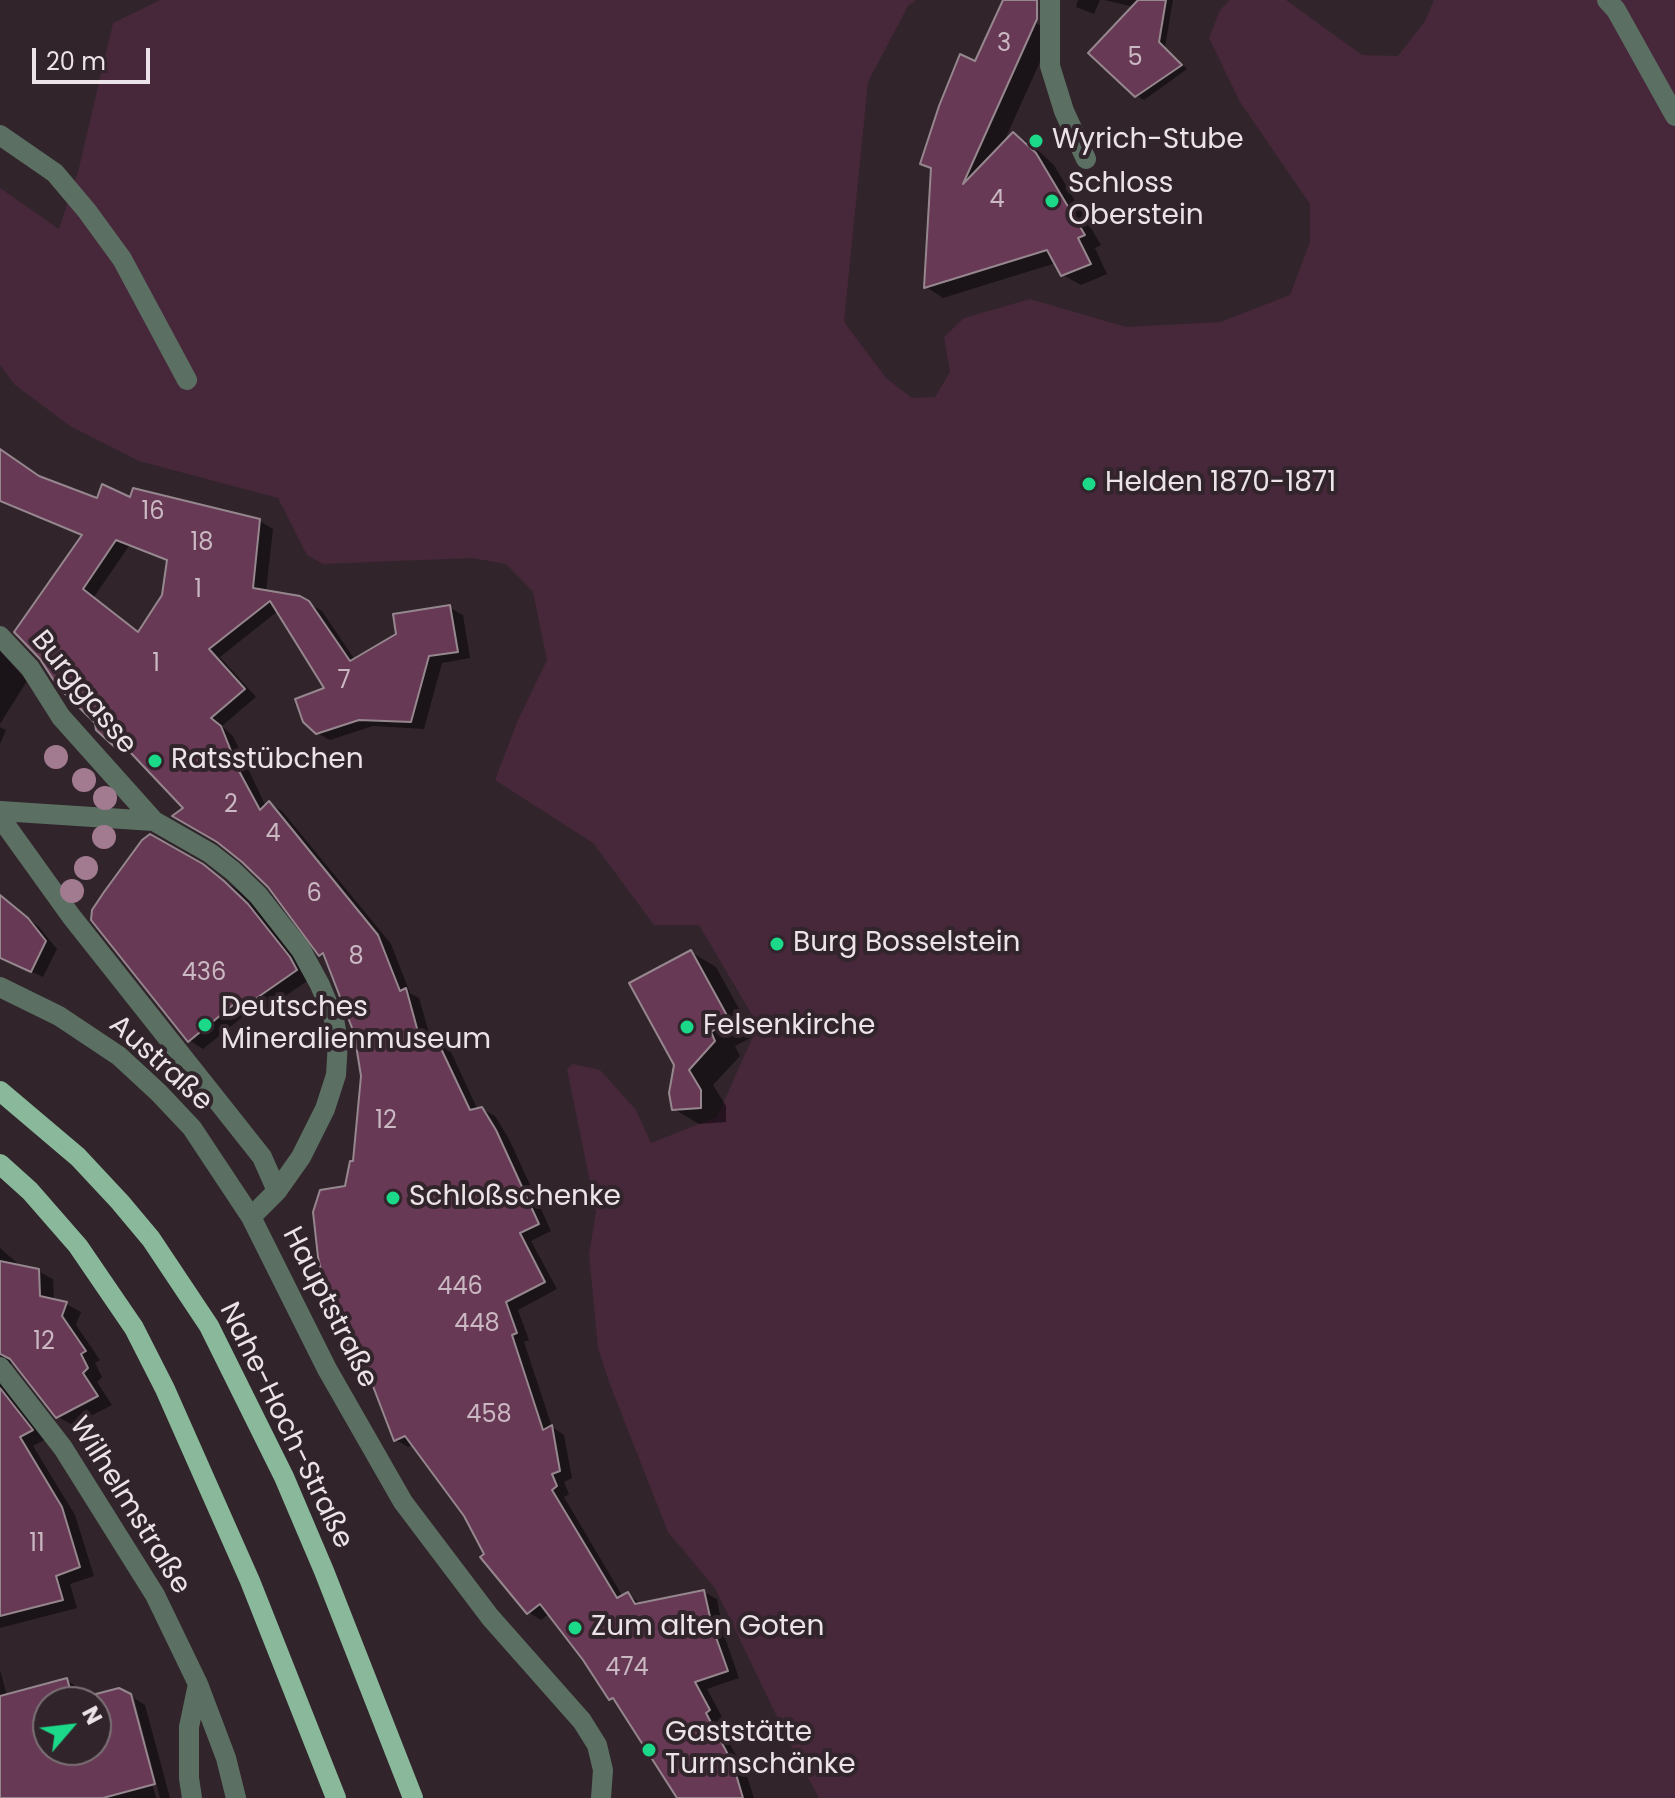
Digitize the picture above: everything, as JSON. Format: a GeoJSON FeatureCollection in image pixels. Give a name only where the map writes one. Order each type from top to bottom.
{"type":"FeatureCollection","features":[{"type":"Feature","properties":{"kind":"main road","name":"Nahe-Hoch-Straße"},"geometry":{"type":"LineString","coordinates":[[0,1091],[78,1157],[120,1202],[151,1239],[209,1326],[296,1504],[413,1798]]}},
{"type":"Feature","properties":{"kind":"main road"},"geometry":{"type":"LineString","coordinates":[[0,1164],[30,1191],[78,1246],[134,1328],[165,1389],[250,1581],[336,1798]]}},
{"type":"Feature","properties":{"kind":"street"},"geometry":{"type":"LineString","coordinates":[[1050,0],[1050,66],[1064,111],[1086,159]]}},
{"type":"Feature","properties":{"kind":"street"},"geometry":{"type":"LineString","coordinates":[[1607,0],[1616,10],[1675,116]]}},
{"type":"Feature","properties":{"kind":"street"},"geometry":{"type":"LineString","coordinates":[[0,135],[55,173],[87,211],[122,259],[187,380]]}},
{"type":"Feature","properties":{"kind":"street","name":"Burggasse"},"geometry":{"type":"LineString","coordinates":[[0,636],[30,668],[61,717],[154,821]]}},
{"type":"Feature","properties":{"kind":"street"},"geometry":{"type":"LineString","coordinates":[[0,811],[154,821],[210,853],[258,895],[301,950],[334,1019],[338,1042],[336,1075],[310,1141],[277,1191]]}},
{"type":"Feature","properties":{"kind":"street","name":"Hauptstraße"},"geometry":{"type":"LineString","coordinates":[[0,817],[71,916],[262,1157],[277,1191],[251,1217],[327,1369],[403,1502],[490,1617],[582,1721],[597,1745],[603,1770],[601,1798]]}},
{"type":"Feature","properties":{"kind":"street","name":"Austraße"},"geometry":{"type":"LineString","coordinates":[[0,987],[59,1016],[119,1056],[192,1128],[251,1217]]}},
{"type":"Feature","properties":{"kind":"street","name":"Wilhelmstraße"},"geometry":{"type":"LineString","coordinates":[[0,1367],[63,1448],[155,1595],[198,1684],[226,1758],[236,1798]]}},
{"type":"Feature","properties":{"kind":"street"},"geometry":{"type":"LineString","coordinates":[[192,1798],[189,1727],[198,1684]]}},
{"type":"Feature","properties":{"kind":"shaded area"},"geometry":{"type":"Polygon","coordinates":[[[160,0],[916,0],[908,6],[868,82],[844,322],[886,378],[912,398],[935,397],[950,372],[944,337],[964,318],[1030,299],[1126,327],[1220,322],[1290,295],[1310,242],[1310,204],[1240,102],[1209,38],[1220,10],[1230,0],[1286,0],[1362,55],[1398,56],[1425,21],[1434,0],[1675,0],[1675,1798],[819,1798],[715,1588],[668,1532],[609,1382],[598,1348],[589,1254],[596,1212],[567,1069],[573,1064],[600,1070],[636,1110],[651,1143],[717,1117],[758,1025],[699,925],[654,925],[593,843],[495,780],[518,720],[547,660],[533,592],[506,564],[472,558],[323,564],[307,555],[278,498],[139,461],[70,426],[15,385],[0,365],[0,188],[59,229],[78,172],[113,23],[160,0]]]}},
{"type":"Feature","properties":{"kind":"building","name":"Schloss Oberstein"},"geometry":{"type":"Polygon","coordinates":[[[1003,0],[1037,0],[1037,19],[963,184],[1013,132],[1036,153],[1085,235],[1078,238],[1091,264],[1061,276],[1047,250],[924,288],[931,168],[920,164],[960,54],[975,61],[1003,0]]]}},
{"type":"Feature","properties":{"kind":"building"},"geometry":{"type":"Polygon","coordinates":[[[1138,0],[1166,0],[1159,42],[1182,65],[1135,97],[1088,53],[1138,0]]]}},
{"type":"Feature","properties":{"kind":"building"},"geometry":{"type":"Polygon","coordinates":[[[0,449],[39,476],[97,498],[102,484],[130,497],[133,488],[260,519],[253,588],[300,596],[309,601],[350,661],[396,634],[393,614],[450,605],[458,652],[429,656],[411,722],[359,720],[316,734],[303,722],[295,699],[324,688],[270,601],[209,649],[245,689],[211,718],[221,726],[239,771],[260,810],[269,801],[378,935],[400,991],[406,988],[421,1043],[437,1040],[470,1110],[482,1107],[496,1130],[539,1224],[520,1233],[545,1282],[506,1302],[517,1333],[512,1335],[543,1430],[552,1425],[560,1471],[552,1474],[557,1486],[552,1490],[617,1598],[628,1592],[635,1604],[704,1590],[712,1626],[728,1671],[695,1682],[710,1710],[706,1713],[733,1764],[743,1798],[677,1798],[613,1698],[609,1700],[540,1604],[527,1614],[480,1557],[484,1554],[464,1516],[405,1436],[394,1441],[371,1381],[366,1383],[329,1306],[318,1257],[313,1212],[320,1190],[345,1186],[350,1161],[353,1161],[361,1076],[354,1033],[323,953],[319,956],[268,887],[242,862],[217,842],[172,816],[183,808],[129,751],[120,752],[96,730],[95,723],[58,687],[40,659],[14,632],[82,535],[0,501],[0,449]],[[116,540],[83,589],[138,632],[162,595],[167,560],[116,540]]]}},
{"type":"Feature","properties":{"kind":"building"},"geometry":{"type":"Polygon","coordinates":[[[150,834],[203,864],[224,881],[248,904],[297,970],[238,1011],[233,1005],[188,1042],[91,920],[92,910],[104,892],[142,840],[150,834]]]}},
{"type":"Feature","properties":{"kind":"building"},"geometry":{"type":"Polygon","coordinates":[[[0,895],[28,918],[46,941],[31,972],[0,958],[0,895]]]}},
{"type":"Feature","properties":{"kind":"building","name":"Felsenkirche"},"geometry":{"type":"Polygon","coordinates":[[[691,950],[730,1021],[711,1032],[715,1041],[689,1070],[701,1090],[701,1108],[672,1110],[669,1093],[674,1065],[629,983],[691,950]]]}},
{"type":"Feature","properties":{"kind":"building"},"geometry":{"type":"Polygon","coordinates":[[[0,1261],[39,1269],[40,1296],[67,1302],[62,1316],[86,1351],[81,1354],[88,1368],[83,1373],[98,1396],[56,1418],[10,1359],[0,1354],[0,1261]]]}},
{"type":"Feature","properties":{"kind":"building"},"geometry":{"type":"Polygon","coordinates":[[[0,1388],[33,1430],[20,1437],[62,1507],[80,1567],[56,1576],[63,1600],[0,1616],[0,1388]]]}},
{"type":"Feature","properties":{"kind":"building"},"geometry":{"type":"Polygon","coordinates":[[[67,1678],[69,1686],[37,1686],[67,1678]]]}},
{"type":"Feature","properties":{"kind":"building"},"geometry":{"type":"Polygon","coordinates":[[[32,1687],[32,1766],[112,1766],[112,1690],[119,1688],[131,1694],[155,1784],[103,1798],[0,1798],[0,1696],[32,1687]]]}},
{"type":"Feature","properties":{"kind":"place","name":"Wyrich-Stube"},"geometry":{"type":"Point","coordinates":[1036,141]}},
{"type":"Feature","properties":{"kind":"place","name":"Schloss Oberstein"},"geometry":{"type":"Point","coordinates":[1052,201]}},
{"type":"Feature","properties":{"kind":"place","name":"Helden 1870-1871"},"geometry":{"type":"Point","coordinates":[1089,484]}},
{"type":"Feature","properties":{"kind":"place","name":"Ratsstübchen"},"geometry":{"type":"Point","coordinates":[155,761]}},
{"type":"Feature","properties":{"kind":"place","name":"Burg Bosselstein"},"geometry":{"type":"Point","coordinates":[777,944]}},
{"type":"Feature","properties":{"kind":"place","name":"Deutsches Mineralienmuseum"},"geometry":{"type":"Point","coordinates":[205,1025]}},
{"type":"Feature","properties":{"kind":"place","name":"Felsenkirche"},"geometry":{"type":"Point","coordinates":[687,1027]}},
{"type":"Feature","properties":{"kind":"place","name":"Schloßschenke"},"geometry":{"type":"Point","coordinates":[393,1198]}},
{"type":"Feature","properties":{"kind":"place","name":"Zum alten Goten"},"geometry":{"type":"Point","coordinates":[575,1628]}},
{"type":"Feature","properties":{"kind":"place","name":"Gaststätte Turmschänke"},"geometry":{"type":"Point","coordinates":[649,1750]}}]}
